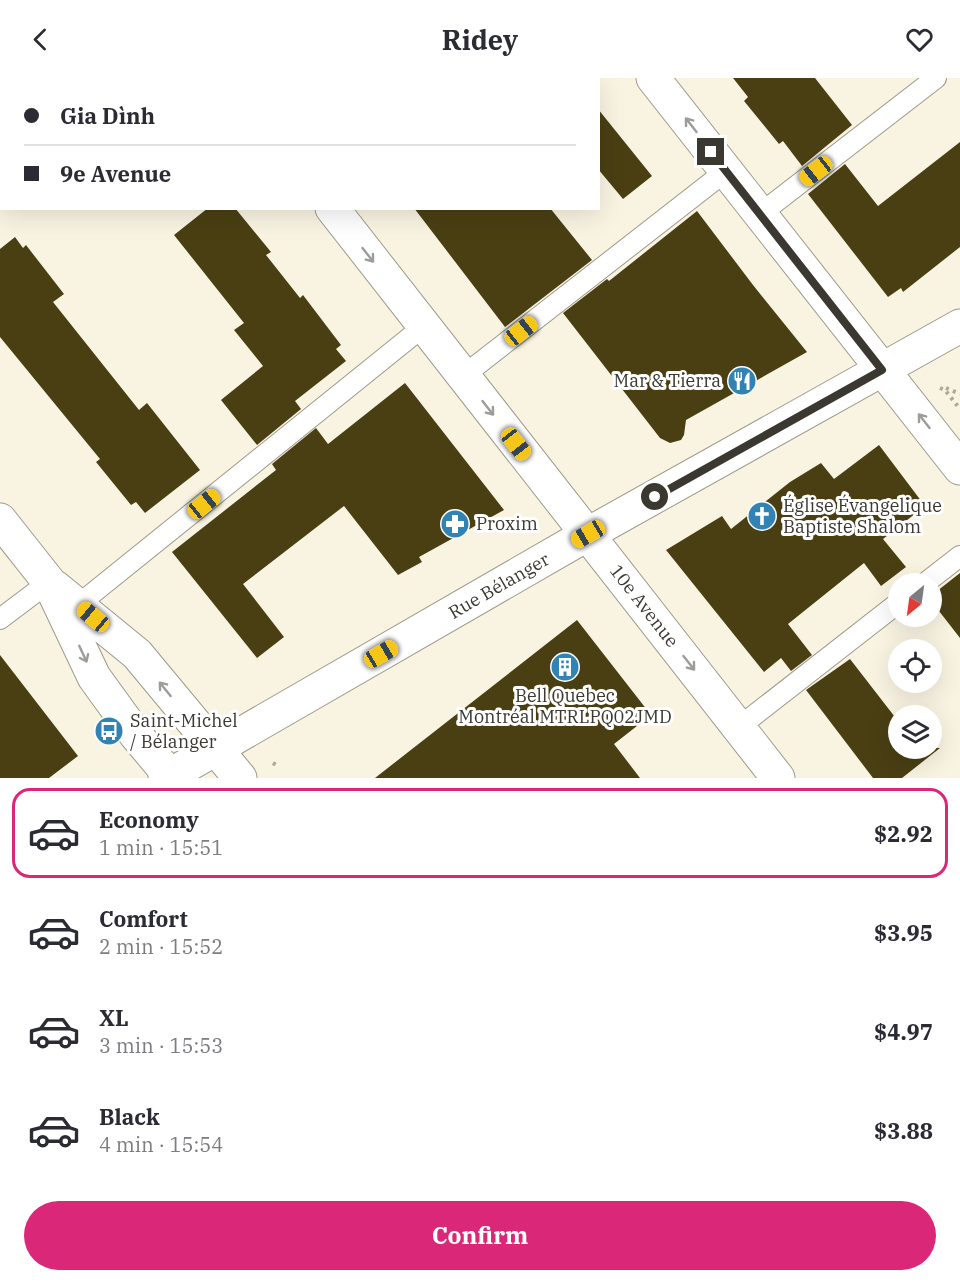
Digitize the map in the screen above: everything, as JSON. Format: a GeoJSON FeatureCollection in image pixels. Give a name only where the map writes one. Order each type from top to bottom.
{"type":"FeatureCollection","features":[{"type":"Feature","properties":{"kind":"street"},"geometry":{"type":"LineString","coordinates":[[653,78],[960,468]]}},
{"type":"Feature","properties":{"kind":"street","name":"10e Avenue"},"geometry":{"type":"LineString","coordinates":[[334,210],[778,778]]}},
{"type":"Feature","properties":{"kind":"street","name":"Rue Bélanger"},"geometry":{"type":"LineString","coordinates":[[169,777],[588,534],[960,326]]}},
{"type":"Feature","properties":{"kind":"street"},"geometry":{"type":"LineString","coordinates":[[0,520],[49,582],[94,677],[169,777]]}},
{"type":"Feature","properties":{"kind":"street"},"geometry":{"type":"LineString","coordinates":[[49,582],[136,654],[240,778]]}},
{"type":"Feature","properties":{"kind":"lane"},"geometry":{"type":"LineString","coordinates":[[760,214],[936,78]]}},
{"type":"Feature","properties":{"kind":"lane"},"geometry":{"type":"LineString","coordinates":[[463,376],[726,171]]}},
{"type":"Feature","properties":{"kind":"lane"},"geometry":{"type":"LineString","coordinates":[[78,605],[424,326]]}},
{"type":"Feature","properties":{"kind":"lane"},"geometry":{"type":"LineString","coordinates":[[938,573],[960,555]]}},
{"type":"Feature","properties":{"kind":"lane"},"geometry":{"type":"LineString","coordinates":[[0,620],[49,582]]}},
{"type":"Feature","properties":{"kind":"lane"},"geometry":{"type":"LineString","coordinates":[[739,728],[888,611]]}},
{"type":"Feature","properties":{"kind":"path"},"geometry":{"type":"LineString","coordinates":[[960,393],[945,389],[960,409]]}},
{"type":"Feature","properties":{"kind":"path"},"geometry":{"type":"LineString","coordinates":[[273,764],[279,767]]}},
{"type":"Feature","properties":{"kind":"building"},"geometry":{"type":"Polygon","coordinates":[[[733,78],[815,78],[852,125],[802,166],[783,141],[779,144],[744,101],[748,97],[733,78]]]}},
{"type":"Feature","properties":{"kind":"building"},"geometry":{"type":"Polygon","coordinates":[[[600,111],[652,176],[623,199],[600,171],[600,111]]]}},
{"type":"Feature","properties":{"kind":"building"},"geometry":{"type":"Polygon","coordinates":[[[960,142],[960,247],[903,292],[901,288],[888,297],[808,194],[845,164],[878,206],[960,142]]]}},
{"type":"Feature","properties":{"kind":"building"},"geometry":{"type":"Polygon","coordinates":[[[205,210],[237,210],[271,252],[266,255],[300,298],[303,295],[341,345],[336,349],[346,361],[295,401],[301,409],[257,445],[221,400],[263,366],[234,330],[244,323],[174,235],[205,210]]]}},
{"type":"Feature","properties":{"kind":"building"},"geometry":{"type":"Polygon","coordinates":[[[416,210],[552,210],[592,260],[505,327],[416,210]]]}},
{"type":"Feature","properties":{"kind":"building"},"geometry":{"type":"Polygon","coordinates":[[[697,211],[807,352],[686,420],[681,440],[670,443],[660,438],[563,313],[607,279],[609,281],[697,211]]]}},
{"type":"Feature","properties":{"kind":"building"},"geometry":{"type":"Polygon","coordinates":[[[15,237],[23,248],[26,245],[64,294],[53,302],[139,410],[147,403],[200,470],[145,513],[136,502],[131,505],[96,462],[100,459],[0,337],[0,249],[15,237]]]}},
{"type":"Feature","properties":{"kind":"building"},"geometry":{"type":"Polygon","coordinates":[[[405,383],[504,510],[419,557],[422,562],[398,575],[344,506],[243,584],[284,637],[257,658],[172,552],[276,470],[272,464],[316,428],[328,444],[405,383]]]}},
{"type":"Feature","properties":{"kind":"building"},"geometry":{"type":"Polygon","coordinates":[[[879,445],[925,506],[883,539],[906,567],[898,573],[888,573],[888,581],[881,586],[864,563],[788,624],[812,655],[791,671],[781,658],[764,672],[666,550],[722,516],[731,529],[790,482],[821,463],[834,479],[879,445]]]}},
{"type":"Feature","properties":{"kind":"building"},"geometry":{"type":"Polygon","coordinates":[[[960,573],[960,638],[942,615],[942,587],[960,573]]]}},
{"type":"Feature","properties":{"kind":"building","name":"Bell Quebec Montréal MTRLPQ02JMD"},"geometry":{"type":"Polygon","coordinates":[[[577,620],[651,715],[614,744],[640,778],[375,778],[577,620]]]}},
{"type":"Feature","properties":{"kind":"building"},"geometry":{"type":"Polygon","coordinates":[[[0,655],[78,756],[49,778],[0,778],[0,655]]]}},
{"type":"Feature","properties":{"kind":"building"},"geometry":{"type":"Polygon","coordinates":[[[850,659],[888,708],[888,759],[926,759],[902,778],[873,778],[806,690],[850,659]]]}},
{"type":"Feature","properties":{"kind":"place","name":"Mar & Tierra"},"geometry":{"type":"Point","coordinates":[742,381]}},
{"type":"Feature","properties":{"kind":"place","name":"Église Évangelique Baptiste Shalom"},"geometry":{"type":"Point","coordinates":[762,516]}},
{"type":"Feature","properties":{"kind":"place","name":"Proxim"},"geometry":{"type":"Point","coordinates":[455,524]}},
{"type":"Feature","properties":{"kind":"place","name":"Bell Quebec Montréal MTRLPQ02JMD"},"geometry":{"type":"Point","coordinates":[565,667]}},
{"type":"Feature","properties":{"kind":"place","name":"Saint-Michel / Bélanger"},"geometry":{"type":"Point","coordinates":[109,731]}},
{"type":"Feature","properties":{"kind":"route"},"geometry":{"type":"LineString","coordinates":[[655,497],[882,370],[711,152]]}}]}
